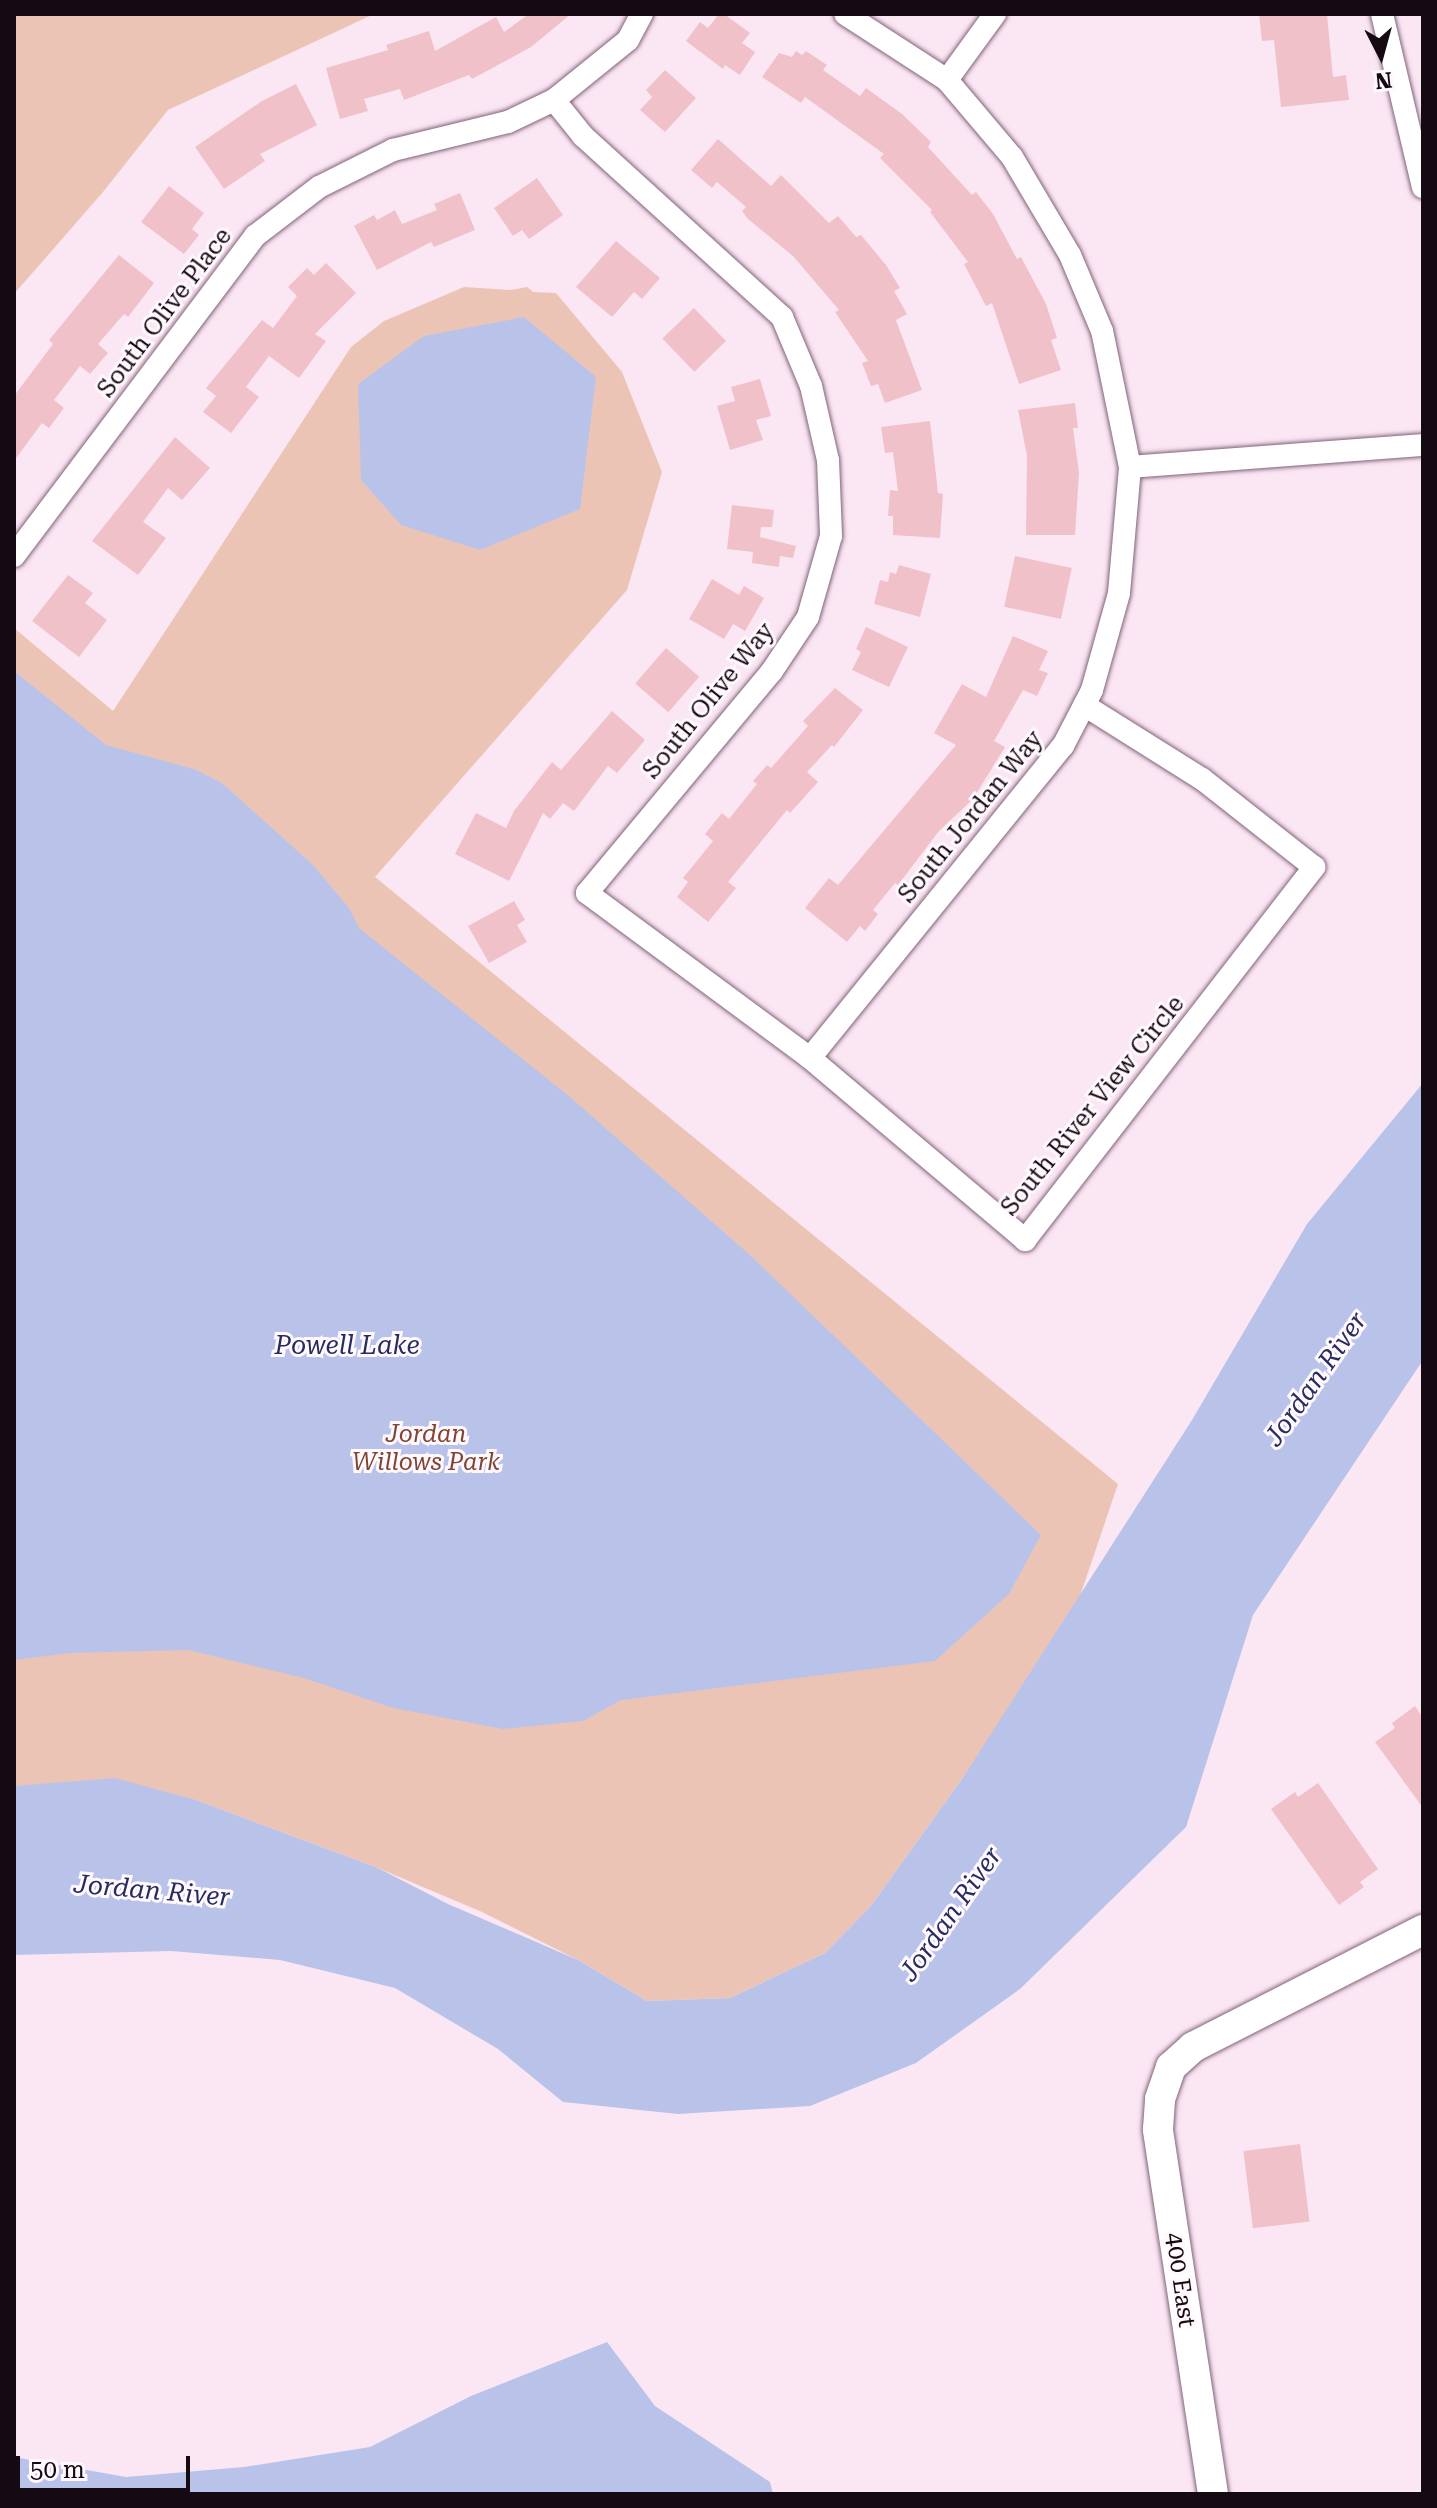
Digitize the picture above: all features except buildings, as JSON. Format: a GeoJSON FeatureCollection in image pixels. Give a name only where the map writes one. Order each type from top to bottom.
{"type":"FeatureCollection","features":[{"type":"Feature","properties":{"kind":"street","name":"South Olive Place"},"geometry":{"type":"LineString","coordinates":[[14,556],[255,236],[319,187],[393,150],[508,122],[554,100],[628,40],[642,14]]}},
{"type":"Feature","properties":{"kind":"street","name":"South Jordan Way"},"geometry":{"type":"LineString","coordinates":[[810,1058],[1063,746],[1092,690],[1119,593],[1130,467],[1102,331],[1070,255],[1012,157],[947,80],[845,14]]}},
{"type":"Feature","properties":{"kind":"street"},"geometry":{"type":"LineString","coordinates":[[947,80],[995,14]]}},
{"type":"Feature","properties":{"kind":"street"},"geometry":{"type":"LineString","coordinates":[[1382,14],[1423,187]]}},
{"type":"Feature","properties":{"kind":"street","name":"South Olive Way"},"geometry":{"type":"LineString","coordinates":[[554,100],[583,136],[782,317],[811,386],[828,460],[831,536],[808,617],[772,671],[587,893]]}},
{"type":"Feature","properties":{"kind":"street"},"geometry":{"type":"LineString","coordinates":[[1130,467],[1423,445]]}},
{"type":"Feature","properties":{"kind":"street","name":"South River View Circle"},"geometry":{"type":"LineString","coordinates":[[587,893],[810,1058],[1025,1240],[1314,867],[1202,779],[1084,705]]}},
{"type":"Feature","properties":{"kind":"street","name":"400 East"},"geometry":{"type":"LineString","coordinates":[[1213,2494],[1158,2129],[1160,2099],[1171,2067],[1193,2047],[1423,1930]]}},
{"type":"Feature","properties":{"kind":"green space"},"geometry":{"type":"Polygon","coordinates":[[[14,14],[374,14],[168,110],[103,192],[14,294],[14,14]]]}},
{"type":"Feature","properties":{"kind":"green space","name":"Jordan Willows Park"},"geometry":{"type":"Polygon","coordinates":[[[464,287],[511,290],[527,287],[533,292],[556,293],[622,372],[662,472],[627,590],[375,877],[1118,1484],[1078,1602],[960,1782],[870,1907],[825,1953],[730,1998],[647,2001],[578,1960],[482,1912],[378,1868],[196,1800],[14,1787],[14,628],[113,711],[351,347],[384,321],[464,287]]]}},
{"type":"Feature","properties":{"kind":"water"},"geometry":{"type":"Polygon","coordinates":[[[524,317],[596,377],[580,509],[480,550],[401,525],[361,480],[358,384],[424,336],[524,317]]]}},
{"type":"Feature","properties":{"kind":"water","name":"Powell Lake"},"geometry":{"type":"Polygon","coordinates":[[[14,671],[106,745],[194,769],[222,783],[313,865],[349,908],[359,928],[570,1097],[751,1256],[1041,1535],[1009,1594],[935,1661],[621,1700],[583,1721],[503,1729],[393,1708],[304,1678],[188,1650],[71,1653],[14,1660],[14,671]]]}},
{"type":"Feature","properties":{"kind":"water","name":"Jordan River"},"geometry":{"type":"Polygon","coordinates":[[[1423,1083],[1423,1360],[1253,1615],[1186,1827],[1020,1989],[916,2063],[810,2106],[678,2114],[563,2102],[498,2049],[395,1988],[280,1960],[171,1951],[14,1955],[14,1786],[115,1778],[196,1800],[378,1868],[448,1904],[578,1960],[647,2001],[730,1998],[825,1953],[870,1907],[960,1782],[1192,1420],[1307,1224],[1423,1083]]]}},
{"type":"Feature","properties":{"kind":"water"},"geometry":{"type":"Polygon","coordinates":[[[607,2342],[655,2406],[770,2482],[773,2494],[14,2494],[14,2457],[126,2477],[244,2467],[370,2447],[471,2396],[607,2342]]]}}]}
